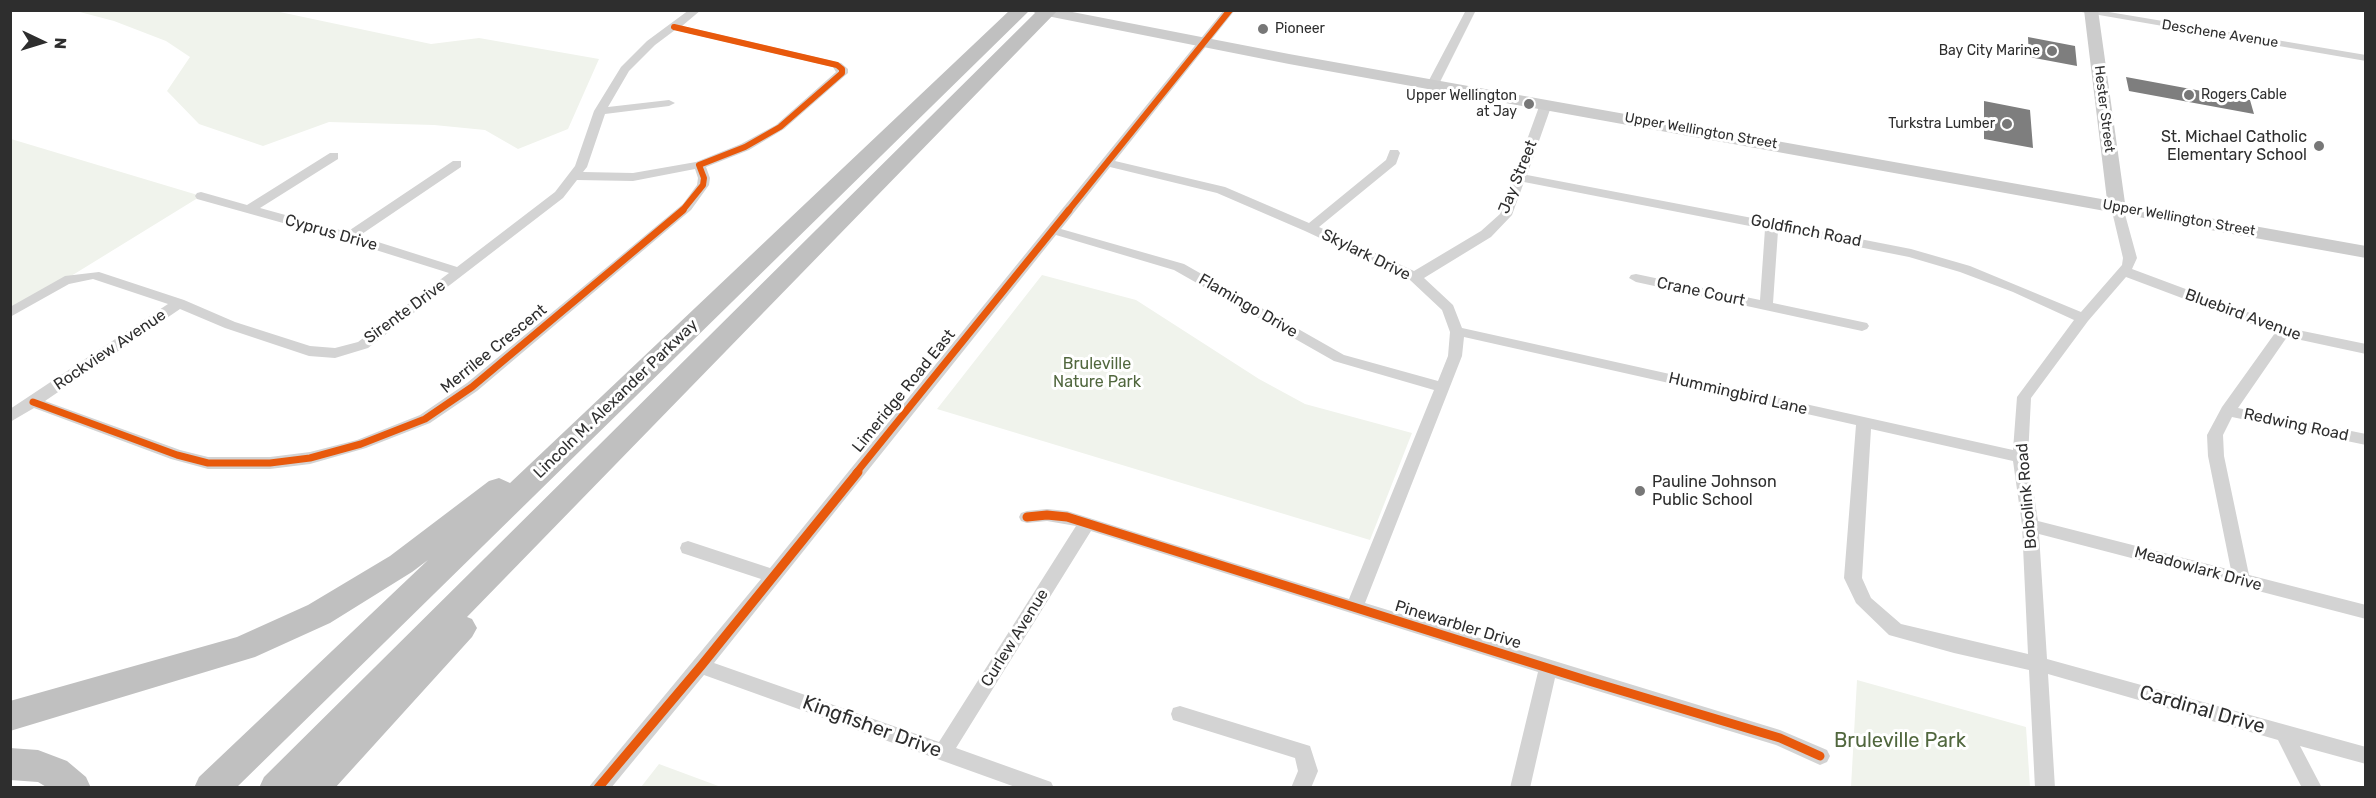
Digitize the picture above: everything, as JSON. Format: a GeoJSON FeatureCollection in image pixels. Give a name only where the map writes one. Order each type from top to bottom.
{"type":"FeatureCollection","features":[{"type":"Feature","properties":{"kind":"highway","name":"Lincoln M. Alexander Parkway"},"geometry":{"type":"LineString","coordinates":[[211,788],[1020,10]]}},
{"type":"Feature","properties":{"kind":"highway","name":"Lincoln M. Alexander Parkway"},"geometry":{"type":"LineString","coordinates":[[276,788],[695,369],[1058,14]]}},
{"type":"Feature","properties":{"kind":"highway"},"geometry":{"type":"LineString","coordinates":[[312,788],[676,398],[695,369]]}},
{"type":"Feature","properties":{"kind":"highway"},"geometry":{"type":"LineString","coordinates":[[10,716],[244,648],[319,614],[401,564],[556,444],[594,421]]}},
{"type":"Feature","properties":{"kind":"highway"},"geometry":{"type":"LineString","coordinates":[[10,764],[38,766],[55,772],[74,788]]}},
{"type":"Feature","properties":{"kind":"main road","name":"Upper Wellington Street"},"geometry":{"type":"LineString","coordinates":[[1037,10],[1204,43],[2366,252]]}},
{"type":"Feature","properties":{"kind":"main road","name":"Hester Street"},"geometry":{"type":"LineString","coordinates":[[2086,11],[2117,207]]}},
{"type":"Feature","properties":{"kind":"street","name":"Sirente Drive"},"geometry":{"type":"LineString","coordinates":[[10,313],[66,280],[94,275],[179,303],[230,325],[309,351],[335,353],[363,345],[559,195],[574,176],[586,155],[600,111],[610,91],[626,69],[651,43],[696,10]]}},
{"type":"Feature","properties":{"kind":"street","name":"Limeridge Road East"},"geometry":{"type":"LineString","coordinates":[[598,788],[701,666],[1052,230],[1109,163],[1230,10]]}},
{"type":"Feature","properties":{"kind":"street"},"geometry":{"type":"LineString","coordinates":[[1433,84],[1471,10]]}},
{"type":"Feature","properties":{"kind":"street","name":"Deschene Avenue"},"geometry":{"type":"LineString","coordinates":[[2086,11],[2366,58]]}},
{"type":"Feature","properties":{"kind":"street"},"geometry":{"type":"LineString","coordinates":[[574,176],[633,177],[700,164],[745,147],[780,127],[842,73],[842,69],[837,65],[674,27]]}},
{"type":"Feature","properties":{"kind":"street"},"geometry":{"type":"LineString","coordinates":[[600,111],[669,103]]}},
{"type":"Feature","properties":{"kind":"street","name":"Jay Street"},"geometry":{"type":"LineString","coordinates":[[1415,277],[1486,234],[1506,215],[1546,104]]}},
{"type":"Feature","properties":{"kind":"street"},"geometry":{"type":"LineString","coordinates":[[1310,228],[1392,161],[1394,153]]}},
{"type":"Feature","properties":{"kind":"street"},"geometry":{"type":"LineString","coordinates":[[248,210],[334,156]]}},
{"type":"Feature","properties":{"kind":"street","name":"Skylark Drive"},"geometry":{"type":"LineString","coordinates":[[1109,163],[1221,190],[1415,277],[1448,308],[1457,332]]}},
{"type":"Feature","properties":{"kind":"street"},"geometry":{"type":"LineString","coordinates":[[349,237],[457,164]]}},
{"type":"Feature","properties":{"kind":"street","name":"Merrilee Crescent"},"geometry":{"type":"LineString","coordinates":[[33,402],[177,455],[208,463],[270,463],[310,458],[361,444],[424,419],[472,387],[687,207],[703,185],[704,178],[700,164]]}},
{"type":"Feature","properties":{"kind":"street","name":"Goldfinch Road"},"geometry":{"type":"LineString","coordinates":[[1519,177],[1772,224],[1922,256],[2018,289],[2083,318]]}},
{"type":"Feature","properties":{"kind":"street","name":"Cyprus Drive"},"geometry":{"type":"LineString","coordinates":[[201,196],[349,237],[460,272]]}},
{"type":"Feature","properties":{"kind":"street"},"geometry":{"type":"LineString","coordinates":[[2117,207],[2130,258],[2124,271]]}},
{"type":"Feature","properties":{"kind":"street","name":"Crane Court"},"geometry":{"type":"LineString","coordinates":[[1766,306],[1772,224]]}},
{"type":"Feature","properties":{"kind":"street","name":"Flamingo Drive"},"geometry":{"type":"LineString","coordinates":[[1052,230],[1179,267],[1339,358],[1442,387]]}},
{"type":"Feature","properties":{"kind":"street","name":"Bobolink Road"},"geometry":{"type":"LineString","coordinates":[[2045,788],[2030,525],[2020,457],[2024,397],[2083,318],[2124,271]]}},
{"type":"Feature","properties":{"kind":"street","name":"Bluebird Avenue"},"geometry":{"type":"LineString","coordinates":[[2124,271],[2283,331],[2315,340],[2366,349]]}},
{"type":"Feature","properties":{"kind":"street","name":"Crane Court"},"geometry":{"type":"LineString","coordinates":[[1636,278],[1862,326]]}},
{"type":"Feature","properties":{"kind":"street","name":"Rockview Avenue"},"geometry":{"type":"LineString","coordinates":[[10,417],[179,303]]}},
{"type":"Feature","properties":{"kind":"street"},"geometry":{"type":"LineString","coordinates":[[2242,581],[2214,446],[2215,435],[2227,411],[2283,331]]}},
{"type":"Feature","properties":{"kind":"street"},"geometry":{"type":"LineString","coordinates":[[1355,606],[1455,356],[1457,332]]}},
{"type":"Feature","properties":{"kind":"street","name":"Hummingbird Lane"},"geometry":{"type":"LineString","coordinates":[[1457,332],[1472,333],[2020,457]]}},
{"type":"Feature","properties":{"kind":"street","name":"Redwing Road"},"geometry":{"type":"LineString","coordinates":[[2227,411],[2366,440]]}},
{"type":"Feature","properties":{"kind":"street","name":"Cardinal Drive"},"geometry":{"type":"LineString","coordinates":[[1864,422],[1853,578],[1865,603],[1895,630],[1954,646],[2038,664],[2366,756]]}},
{"type":"Feature","properties":{"kind":"street","name":"Pinewarbler Drive"},"geometry":{"type":"LineString","coordinates":[[1027,517],[1047,515],[1067,517],[1087,523],[1780,738],[1820,756]]}},
{"type":"Feature","properties":{"kind":"street","name":"Curlew Avenue"},"geometry":{"type":"LineString","coordinates":[[943,753],[1087,523]]}},
{"type":"Feature","properties":{"kind":"street","name":"Meadowlark Drive"},"geometry":{"type":"LineString","coordinates":[[2030,525],[2366,612]]}},
{"type":"Feature","properties":{"kind":"street"},"geometry":{"type":"LineString","coordinates":[[688,548],[772,576]]}},
{"type":"Feature","properties":{"kind":"street","name":"Kingfisher Drive"},"geometry":{"type":"LineString","coordinates":[[701,666],[1044,788]]}},
{"type":"Feature","properties":{"kind":"street"},"geometry":{"type":"LineString","coordinates":[[1520,788],[1548,667]]}},
{"type":"Feature","properties":{"kind":"street"},"geometry":{"type":"LineString","coordinates":[[1180,714],[1303,752],[1308,771],[1301,788]]}},
{"type":"Feature","properties":{"kind":"street"},"geometry":{"type":"LineString","coordinates":[[2284,734],[2313,788]]}},
{"type":"Feature","properties":{"kind":"green space"},"geometry":{"type":"Polygon","coordinates":[[[76,11],[275,11],[431,44],[479,38],[599,59],[568,129],[518,149],[485,130],[434,125],[329,122],[263,146],[199,124],[167,91],[190,57],[166,41],[114,21],[76,11]]]}},
{"type":"Feature","properties":{"kind":"green space"},"geometry":{"type":"Polygon","coordinates":[[[11,139],[201,196],[11,313],[11,139]]]}},
{"type":"Feature","properties":{"kind":"green space","name":"Bruleville Nature Park"},"geometry":{"type":"Polygon","coordinates":[[[1042,275],[1136,300],[1259,379],[1305,404],[1412,433],[1370,540],[937,409],[1042,275]]]}},
{"type":"Feature","properties":{"kind":"green space","name":"Bruleville Park"},"geometry":{"type":"Polygon","coordinates":[[[1857,680],[2026,727],[2030,787],[1851,787],[1857,680]]]}},
{"type":"Feature","properties":{"kind":"green space"},"geometry":{"type":"Polygon","coordinates":[[[659,764],[721,787],[641,787],[659,764]]]}},
{"type":"Feature","properties":{"kind":"building","name":"Bay City Marine"},"geometry":{"type":"Polygon","coordinates":[[[2028,37],[2075,46],[2077,66],[2029,57],[2028,37]]]}},
{"type":"Feature","properties":{"kind":"building","name":"Rogers Cable"},"geometry":{"type":"Polygon","coordinates":[[[2126,77],[2250,100],[2254,114],[2129,91],[2126,77]]]}},
{"type":"Feature","properties":{"kind":"building","name":"Turkstra Lumber"},"geometry":{"type":"Polygon","coordinates":[[[1984,101],[2030,110],[2033,148],[1984,139],[1984,101]]]}},
{"type":"Feature","properties":{"kind":"cycle path"},"geometry":{"type":"LineString","coordinates":[[598,788],[701,666],[1230,10]]}},
{"type":"Feature","properties":{"kind":"cycle path"},"geometry":{"type":"LineString","coordinates":[[33,402],[177,455],[208,463],[270,463],[310,458],[361,444],[425,419],[472,387],[687,207],[703,185],[704,178],[699,165],[745,147],[780,127],[842,73],[842,69],[837,65],[674,27]]}},
{"type":"Feature","properties":{"kind":"cycle path"},"geometry":{"type":"LineString","coordinates":[[1027,517],[1047,515],[1067,517],[1589,681],[1780,738],[1820,756]]}},
{"type":"Feature","properties":{"kind":"place","name":"Pioneer"},"geometry":{"type":"Point","coordinates":[1263,29]}},
{"type":"Feature","properties":{"kind":"place","name":"Bay City Marine"},"geometry":{"type":"Point","coordinates":[2052,51]}},
{"type":"Feature","properties":{"kind":"place","name":"Rogers Cable"},"geometry":{"type":"Point","coordinates":[2189,95]}},
{"type":"Feature","properties":{"kind":"place","name":"Upper Wellington at Jay"},"geometry":{"type":"Point","coordinates":[1529,104]}},
{"type":"Feature","properties":{"kind":"place","name":"Turkstra Lumber"},"geometry":{"type":"Point","coordinates":[2007,124]}},
{"type":"Feature","properties":{"kind":"place","name":"St. Michael Catholic Elementary School"},"geometry":{"type":"Point","coordinates":[2319,146]}},
{"type":"Feature","properties":{"kind":"place","name":"Pauline Johnson Public School"},"geometry":{"type":"Point","coordinates":[1640,491]}}]}
